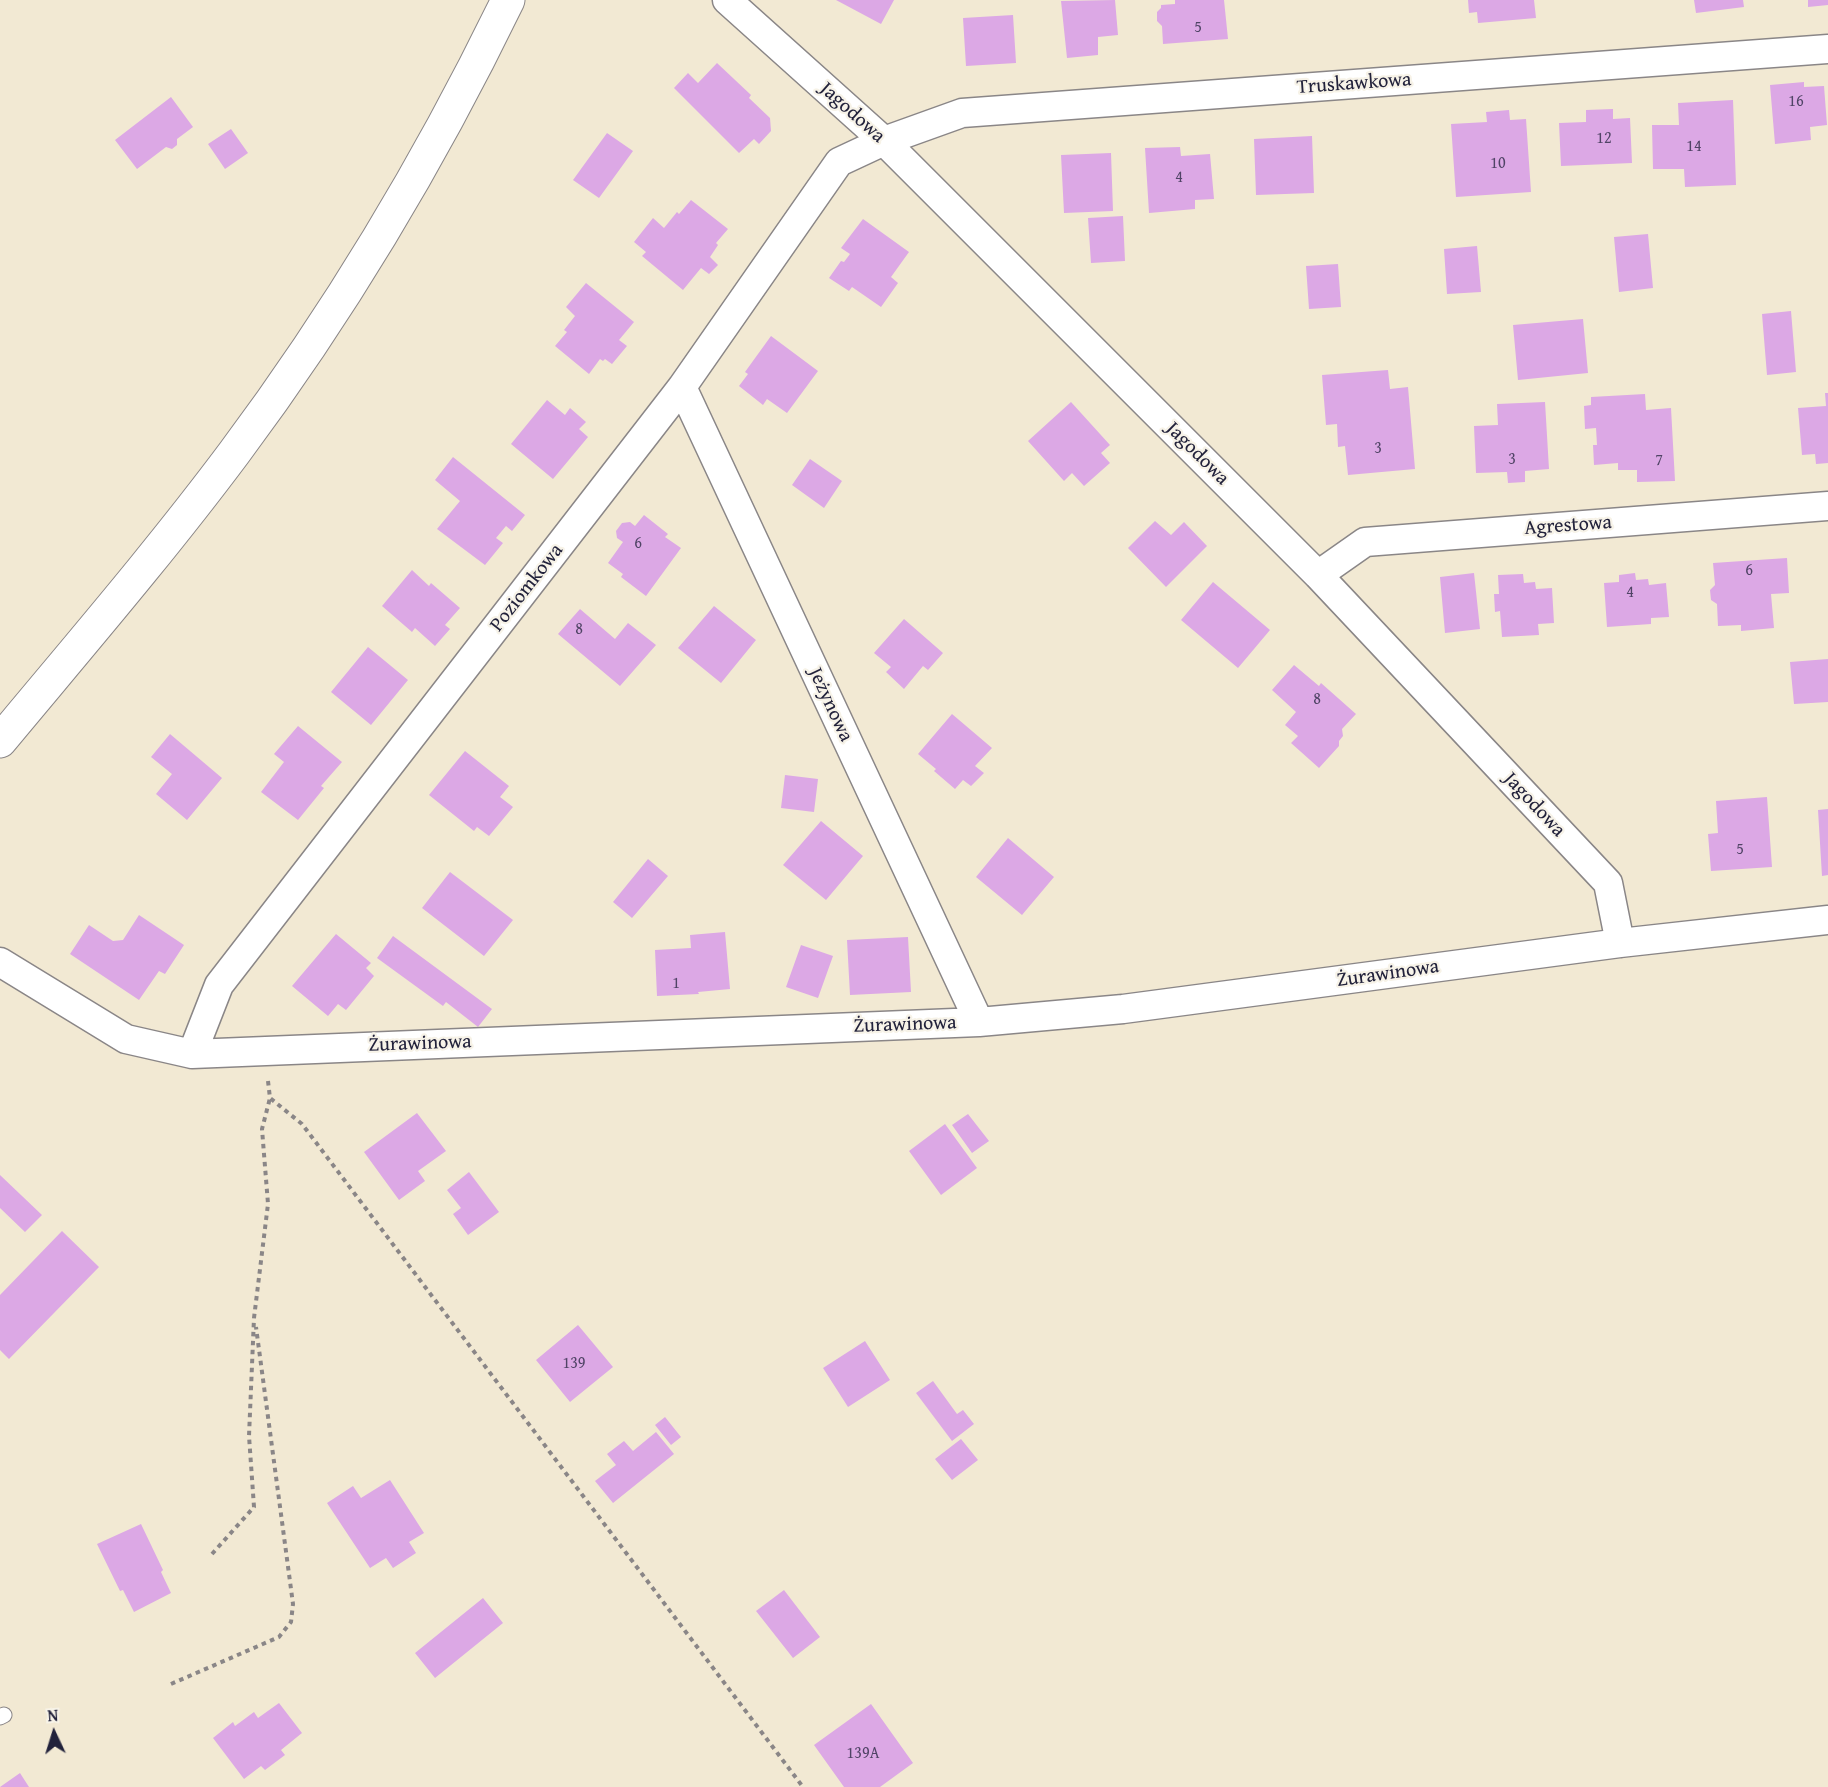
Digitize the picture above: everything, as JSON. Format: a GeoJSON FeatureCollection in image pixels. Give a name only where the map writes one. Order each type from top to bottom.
{"type":"FeatureCollection","features":[{"type":"Feature","properties":{"kind":"main road"},"geometry":{"type":"LineString","coordinates":[[0,741],[128,589],[227,462],[315,338],[410,187],[474,70],[508,0]]}},
{"type":"Feature","properties":{"kind":"street","name":"Jagodowa"},"geometry":{"type":"LineString","coordinates":[[727,0],[884,141],[1318,575],[1608,883],[1620,943]]}},
{"type":"Feature","properties":{"kind":"street","name":"Truskawkowa"},"geometry":{"type":"LineString","coordinates":[[884,141],[962,113],[1828,49]]}},
{"type":"Feature","properties":{"kind":"street","name":"Poziomkowa"},"geometry":{"type":"LineString","coordinates":[[192,1054],[219,985],[682,387],[839,162],[884,141]]}},
{"type":"Feature","properties":{"kind":"street","name":"Jeżynowa"},"geometry":{"type":"LineString","coordinates":[[682,387],[979,1022]]}},
{"type":"Feature","properties":{"kind":"street","name":"Agrestowa"},"geometry":{"type":"LineString","coordinates":[[1318,575],[1365,542],[1828,507]]}},
{"type":"Feature","properties":{"kind":"street","name":"Żurawinowa"},"geometry":{"type":"LineString","coordinates":[[0,962],[126,1039],[192,1054],[979,1022],[1123,1009],[1620,943],[1828,920]]}},
{"type":"Feature","properties":{"kind":"path"},"geometry":{"type":"LineString","coordinates":[[212,1554],[254,1507],[249,1436],[254,1318],[268,1204],[262,1129],[270,1098],[265,1050]]}},
{"type":"Feature","properties":{"kind":"path"},"geometry":{"type":"LineString","coordinates":[[270,1098],[303,1124],[803,1787]]}},
{"type":"Feature","properties":{"kind":"path"},"geometry":{"type":"LineString","coordinates":[[171,1684],[279,1637],[291,1622],[293,1604],[254,1318]]}},
{"type":"Feature","properties":{"kind":"building"},"geometry":{"type":"Polygon","coordinates":[[[836,0],[894,0],[881,24],[836,0]]]}},
{"type":"Feature","properties":{"kind":"building"},"geometry":{"type":"Polygon","coordinates":[[[1115,0],[1118,35],[1098,37],[1098,55],[1067,58],[1061,1],[1115,0]]]}},
{"type":"Feature","properties":{"kind":"building"},"geometry":{"type":"Polygon","coordinates":[[[1175,0],[1224,0],[1228,39],[1163,44],[1162,26],[1157,21],[1157,12],[1161,5],[1175,4],[1175,0]]]}},
{"type":"Feature","properties":{"kind":"building"},"geometry":{"type":"Polygon","coordinates":[[[1468,0],[1534,0],[1536,18],[1478,23],[1477,12],[1469,13],[1468,0]]]}},
{"type":"Feature","properties":{"kind":"building"},"geometry":{"type":"Polygon","coordinates":[[[1694,0],[1743,0],[1744,7],[1696,13],[1694,0]]]}},
{"type":"Feature","properties":{"kind":"building"},"geometry":{"type":"Polygon","coordinates":[[[1808,0],[1828,0],[1828,5],[1808,7],[1808,0]]]}},
{"type":"Feature","properties":{"kind":"building"},"geometry":{"type":"Polygon","coordinates":[[[1013,15],[1016,63],[966,66],[963,18],[1013,15]]]}},
{"type":"Feature","properties":{"kind":"building"},"geometry":{"type":"Polygon","coordinates":[[[717,63],[751,95],[749,98],[770,118],[771,131],[759,144],[754,139],[739,153],[674,88],[688,73],[698,83],[717,63]]]}},
{"type":"Feature","properties":{"kind":"building"},"geometry":{"type":"Polygon","coordinates":[[[1804,82],[1804,87],[1824,86],[1827,125],[1810,127],[1811,140],[1775,144],[1770,85],[1804,82]]]}},
{"type":"Feature","properties":{"kind":"building"},"geometry":{"type":"Polygon","coordinates":[[[171,97],[193,127],[177,139],[177,145],[172,149],[166,147],[137,169],[115,140],[171,97]]]}},
{"type":"Feature","properties":{"kind":"building"},"geometry":{"type":"Polygon","coordinates":[[[1733,100],[1736,185],[1685,187],[1684,169],[1653,169],[1652,125],[1679,125],[1678,103],[1733,100]]]}},
{"type":"Feature","properties":{"kind":"building"},"geometry":{"type":"Polygon","coordinates":[[[1613,109],[1613,119],[1630,118],[1632,163],[1561,166],[1559,123],[1586,122],[1586,110],[1613,109]]]}},
{"type":"Feature","properties":{"kind":"building"},"geometry":{"type":"Polygon","coordinates":[[[1509,110],[1510,120],[1526,119],[1531,192],[1456,197],[1451,124],[1487,122],[1486,112],[1509,110]]]}},
{"type":"Feature","properties":{"kind":"building"},"geometry":{"type":"Polygon","coordinates":[[[231,129],[248,153],[225,169],[208,144],[231,129]]]}},
{"type":"Feature","properties":{"kind":"building"},"geometry":{"type":"Polygon","coordinates":[[[607,133],[633,151],[599,198],[573,180],[607,133]]]}},
{"type":"Feature","properties":{"kind":"building"},"geometry":{"type":"Polygon","coordinates":[[[1312,136],[1314,193],[1256,195],[1254,139],[1312,136]]]}},
{"type":"Feature","properties":{"kind":"building"},"geometry":{"type":"Polygon","coordinates":[[[1180,147],[1181,156],[1210,154],[1214,199],[1195,200],[1195,209],[1149,213],[1145,148],[1180,147]]]}},
{"type":"Feature","properties":{"kind":"building"},"geometry":{"type":"Polygon","coordinates":[[[1111,153],[1113,211],[1064,213],[1061,155],[1111,153]]]}},
{"type":"Feature","properties":{"kind":"building"},"geometry":{"type":"Polygon","coordinates":[[[691,200],[728,229],[716,243],[718,245],[710,257],[718,265],[709,274],[701,268],[683,290],[642,256],[646,252],[634,242],[653,218],[664,228],[691,200]]]}},
{"type":"Feature","properties":{"kind":"building"},"geometry":{"type":"Polygon","coordinates":[[[1123,216],[1125,261],[1091,263],[1088,218],[1123,216]]]}},
{"type":"Feature","properties":{"kind":"building"},"geometry":{"type":"Polygon","coordinates":[[[863,219],[909,252],[891,277],[898,283],[881,307],[852,287],[849,291],[829,278],[841,261],[844,262],[850,254],[841,248],[863,219]]]}},
{"type":"Feature","properties":{"kind":"building"},"geometry":{"type":"Polygon","coordinates":[[[1648,234],[1653,288],[1619,292],[1614,237],[1648,234]]]}},
{"type":"Feature","properties":{"kind":"building"},"geometry":{"type":"Polygon","coordinates":[[[1477,246],[1481,292],[1447,294],[1444,249],[1477,246]]]}},
{"type":"Feature","properties":{"kind":"building"},"geometry":{"type":"Polygon","coordinates":[[[1338,264],[1341,307],[1309,309],[1306,266],[1338,264]]]}},
{"type":"Feature","properties":{"kind":"building"},"geometry":{"type":"Polygon","coordinates":[[[586,283],[634,322],[619,340],[627,346],[612,364],[605,359],[603,361],[600,359],[589,374],[555,346],[567,332],[564,330],[575,316],[566,307],[586,283]]]}},
{"type":"Feature","properties":{"kind":"building"},"geometry":{"type":"Polygon","coordinates":[[[1791,311],[1796,372],[1767,375],[1762,314],[1791,311]]]}},
{"type":"Feature","properties":{"kind":"building"},"geometry":{"type":"Polygon","coordinates":[[[1583,319],[1588,373],[1518,380],[1513,325],[1583,319]]]}},
{"type":"Feature","properties":{"kind":"building"},"geometry":{"type":"Polygon","coordinates":[[[771,336],[818,371],[787,413],[767,399],[763,405],[739,386],[748,374],[745,372],[771,336]]]}},
{"type":"Feature","properties":{"kind":"building"},"geometry":{"type":"Polygon","coordinates":[[[1388,370],[1390,389],[1408,387],[1415,469],[1348,475],[1345,446],[1338,447],[1337,424],[1326,425],[1322,375],[1388,370]]]}},
{"type":"Feature","properties":{"kind":"building"},"geometry":{"type":"Polygon","coordinates":[[[1825,393],[1828,393],[1828,463],[1816,464],[1815,454],[1802,455],[1798,408],[1826,406],[1825,393]]]}},
{"type":"Feature","properties":{"kind":"building"},"geometry":{"type":"Polygon","coordinates":[[[1645,394],[1646,410],[1671,408],[1675,481],[1637,482],[1637,470],[1618,470],[1618,463],[1594,465],[1593,445],[1597,445],[1596,428],[1585,429],[1584,406],[1591,405],[1591,397],[1645,394]]]}},
{"type":"Feature","properties":{"kind":"building"},"geometry":{"type":"Polygon","coordinates":[[[547,400],[565,415],[570,408],[586,422],[579,429],[588,437],[553,479],[511,444],[547,400]]]}},
{"type":"Feature","properties":{"kind":"building"},"geometry":{"type":"Polygon","coordinates":[[[1071,402],[1110,445],[1101,453],[1110,463],[1084,486],[1072,473],[1064,481],[1028,441],[1071,402]]]}},
{"type":"Feature","properties":{"kind":"building"},"geometry":{"type":"Polygon","coordinates":[[[1545,402],[1549,469],[1525,471],[1525,482],[1508,483],[1507,472],[1476,473],[1474,426],[1498,425],[1497,404],[1545,402]]]}},
{"type":"Feature","properties":{"kind":"building"},"geometry":{"type":"Polygon","coordinates":[[[453,457],[525,515],[512,531],[506,526],[496,538],[503,543],[485,565],[437,529],[460,501],[435,480],[453,457]]]}},
{"type":"Feature","properties":{"kind":"building"},"geometry":{"type":"Polygon","coordinates":[[[810,459],[842,481],[824,508],[792,485],[810,459]]]}},
{"type":"Feature","properties":{"kind":"building"},"geometry":{"type":"Polygon","coordinates":[[[644,515],[668,534],[665,537],[681,548],[646,596],[621,577],[623,574],[608,563],[623,542],[617,538],[616,531],[622,523],[630,522],[635,526],[644,515]]]}},
{"type":"Feature","properties":{"kind":"building"},"geometry":{"type":"Polygon","coordinates":[[[1155,521],[1171,535],[1184,522],[1207,546],[1166,587],[1128,548],[1155,521]]]}},
{"type":"Feature","properties":{"kind":"building"},"geometry":{"type":"Polygon","coordinates":[[[1787,558],[1789,593],[1771,594],[1774,628],[1741,631],[1741,625],[1718,626],[1717,604],[1711,600],[1710,590],[1715,585],[1713,563],[1787,558]]]}},
{"type":"Feature","properties":{"kind":"building"},"geometry":{"type":"Polygon","coordinates":[[[412,570],[429,586],[431,583],[460,608],[445,625],[450,629],[435,646],[415,628],[412,632],[382,606],[412,570]]]}},
{"type":"Feature","properties":{"kind":"building"},"geometry":{"type":"Polygon","coordinates":[[[1474,573],[1480,629],[1445,633],[1440,577],[1474,573]]]}},
{"type":"Feature","properties":{"kind":"building"},"geometry":{"type":"Polygon","coordinates":[[[1635,573],[1636,580],[1648,579],[1649,585],[1666,583],[1669,617],[1651,618],[1651,624],[1607,627],[1604,583],[1619,582],[1619,575],[1635,573]]]}},
{"type":"Feature","properties":{"kind":"building"},"geometry":{"type":"Polygon","coordinates":[[[1523,574],[1524,583],[1535,582],[1536,589],[1552,588],[1554,623],[1538,624],[1539,635],[1502,637],[1500,611],[1495,612],[1494,594],[1499,594],[1498,575],[1523,574]]]}},
{"type":"Feature","properties":{"kind":"building"},"geometry":{"type":"Polygon","coordinates":[[[1213,582],[1270,630],[1238,668],[1181,620],[1213,582]]]}},
{"type":"Feature","properties":{"kind":"building"},"geometry":{"type":"Polygon","coordinates":[[[714,606],[756,640],[721,683],[678,648],[714,606]]]}},
{"type":"Feature","properties":{"kind":"building"},"geometry":{"type":"Polygon","coordinates":[[[580,609],[615,639],[628,623],[656,645],[620,686],[558,634],[580,609]]]}},
{"type":"Feature","properties":{"kind":"building"},"geometry":{"type":"Polygon","coordinates":[[[904,619],[943,653],[928,670],[923,666],[904,689],[886,672],[891,667],[874,653],[904,619]]]}},
{"type":"Feature","properties":{"kind":"building"},"geometry":{"type":"Polygon","coordinates":[[[368,647],[408,680],[371,725],[331,692],[368,647]]]}},
{"type":"Feature","properties":{"kind":"building"},"geometry":{"type":"Polygon","coordinates":[[[1828,659],[1828,702],[1794,704],[1790,662],[1828,659]]]}},
{"type":"Feature","properties":{"kind":"building"},"geometry":{"type":"Polygon","coordinates":[[[1294,665],[1319,686],[1321,683],[1356,714],[1342,729],[1343,736],[1339,741],[1339,746],[1319,768],[1291,743],[1298,736],[1285,725],[1296,712],[1272,690],[1294,665]]]}},
{"type":"Feature","properties":{"kind":"building"},"geometry":{"type":"Polygon","coordinates":[[[952,714],[992,748],[975,766],[984,773],[971,786],[963,780],[955,789],[918,754],[952,714]]]}},
{"type":"Feature","properties":{"kind":"building"},"geometry":{"type":"Polygon","coordinates":[[[298,726],[342,762],[321,786],[324,788],[298,820],[261,792],[284,762],[274,754],[298,726]]]}},
{"type":"Feature","properties":{"kind":"building"},"geometry":{"type":"Polygon","coordinates":[[[170,734],[222,778],[187,820],[156,794],[172,774],[151,757],[170,734]]]}},
{"type":"Feature","properties":{"kind":"building"},"geometry":{"type":"Polygon","coordinates":[[[465,751],[509,786],[500,797],[513,807],[489,836],[477,827],[474,831],[429,795],[465,751]]]}},
{"type":"Feature","properties":{"kind":"building"},"geometry":{"type":"Polygon","coordinates":[[[785,775],[818,779],[814,812],[781,808],[785,775]]]}},
{"type":"Feature","properties":{"kind":"building"},"geometry":{"type":"Polygon","coordinates":[[[1767,797],[1772,867],[1711,871],[1708,834],[1718,833],[1716,801],[1767,797]]]}},
{"type":"Feature","properties":{"kind":"building"},"geometry":{"type":"Polygon","coordinates":[[[1828,809],[1828,875],[1822,876],[1818,810],[1828,809]]]}},
{"type":"Feature","properties":{"kind":"building"},"geometry":{"type":"Polygon","coordinates":[[[821,821],[863,856],[826,900],[783,865],[821,821]]]}},
{"type":"Feature","properties":{"kind":"building"},"geometry":{"type":"Polygon","coordinates":[[[1008,838],[1054,877],[1022,915],[976,877],[1008,838]]]}},
{"type":"Feature","properties":{"kind":"building"},"geometry":{"type":"Polygon","coordinates":[[[648,859],[668,876],[632,918],[613,902],[648,859]]]}},
{"type":"Feature","properties":{"kind":"building"},"geometry":{"type":"Polygon","coordinates":[[[450,872],[513,920],[484,956],[422,908],[450,872]]]}},
{"type":"Feature","properties":{"kind":"building"},"geometry":{"type":"Polygon","coordinates":[[[139,915],[184,945],[165,974],[159,971],[139,1000],[70,954],[89,925],[113,941],[123,940],[139,915]]]}},
{"type":"Feature","properties":{"kind":"building"},"geometry":{"type":"Polygon","coordinates":[[[725,932],[730,989],[698,992],[699,994],[657,996],[655,950],[691,948],[690,935],[725,932]]]}},
{"type":"Feature","properties":{"kind":"building"},"geometry":{"type":"Polygon","coordinates":[[[336,934],[371,963],[366,968],[374,976],[346,1010],[338,1004],[328,1016],[292,986],[336,934]]]}},
{"type":"Feature","properties":{"kind":"building"},"geometry":{"type":"Polygon","coordinates":[[[393,936],[492,1009],[478,1027],[446,1002],[443,1006],[377,958],[393,936]]]}},
{"type":"Feature","properties":{"kind":"building"},"geometry":{"type":"Polygon","coordinates":[[[908,937],[911,992],[850,995],[847,940],[908,937]]]}},
{"type":"Feature","properties":{"kind":"building"},"geometry":{"type":"Polygon","coordinates":[[[801,945],[833,956],[818,998],[786,987],[801,945]]]}},
{"type":"Feature","properties":{"kind":"building"},"geometry":{"type":"Polygon","coordinates":[[[417,1113],[446,1151],[418,1171],[425,1181],[399,1200],[364,1152],[417,1113]]]}},
{"type":"Feature","properties":{"kind":"building"},"geometry":{"type":"Polygon","coordinates":[[[968,1114],[989,1141],[972,1153],[952,1125],[968,1114]]]}},
{"type":"Feature","properties":{"kind":"building"},"geometry":{"type":"Polygon","coordinates":[[[945,1124],[977,1168],[941,1195],[909,1151],[945,1124]]]}},
{"type":"Feature","properties":{"kind":"building"},"geometry":{"type":"Polygon","coordinates":[[[469,1172],[499,1212],[468,1235],[453,1214],[461,1208],[447,1190],[469,1172]]]}},
{"type":"Feature","properties":{"kind":"building"},"geometry":{"type":"Polygon","coordinates":[[[0,1175],[42,1215],[25,1232],[0,1208],[0,1175]]]}},
{"type":"Feature","properties":{"kind":"building"},"geometry":{"type":"Polygon","coordinates":[[[62,1231],[99,1267],[9,1359],[0,1350],[0,1295],[62,1231]]]}},
{"type":"Feature","properties":{"kind":"building"},"geometry":{"type":"Polygon","coordinates":[[[578,1325],[613,1367],[570,1402],[536,1360],[578,1325]]]}},
{"type":"Feature","properties":{"kind":"building"},"geometry":{"type":"Polygon","coordinates":[[[865,1341],[890,1380],[848,1407],[823,1368],[865,1341]]]}},
{"type":"Feature","properties":{"kind":"building"},"geometry":{"type":"Polygon","coordinates":[[[933,1381],[957,1414],[963,1410],[974,1424],[952,1441],[916,1393],[933,1381]]]}},
{"type":"Feature","properties":{"kind":"building"},"geometry":{"type":"Polygon","coordinates":[[[665,1417],[681,1437],[671,1445],[655,1425],[665,1417]]]}},
{"type":"Feature","properties":{"kind":"building"},"geometry":{"type":"Polygon","coordinates":[[[656,1432],[674,1454],[613,1503],[595,1481],[616,1465],[607,1454],[624,1441],[633,1451],[656,1432]]]}},
{"type":"Feature","properties":{"kind":"building"},"geometry":{"type":"Polygon","coordinates":[[[961,1439],[978,1460],[952,1480],[935,1459],[961,1439]]]}},
{"type":"Feature","properties":{"kind":"building"},"geometry":{"type":"Polygon","coordinates":[[[390,1480],[424,1533],[409,1542],[416,1553],[393,1568],[386,1558],[370,1568],[327,1503],[353,1486],[361,1498],[390,1480]]]}},
{"type":"Feature","properties":{"kind":"building"},"geometry":{"type":"Polygon","coordinates":[[[141,1524],[163,1570],[161,1572],[171,1593],[134,1612],[123,1590],[120,1591],[97,1544],[141,1524]]]}},
{"type":"Feature","properties":{"kind":"building"},"geometry":{"type":"Polygon","coordinates":[[[784,1590],[820,1637],[793,1658],[756,1611],[784,1590]]]}},
{"type":"Feature","properties":{"kind":"building"},"geometry":{"type":"Polygon","coordinates":[[[483,1598],[503,1623],[435,1678],[415,1653],[483,1598]]]}},
{"type":"Feature","properties":{"kind":"building"},"geometry":{"type":"Polygon","coordinates":[[[279,1703],[302,1733],[281,1750],[285,1755],[265,1770],[261,1766],[244,1779],[213,1738],[233,1722],[235,1726],[254,1712],[258,1718],[279,1703]]]}},
{"type":"Feature","properties":{"kind":"building"},"geometry":{"type":"Polygon","coordinates":[[[871,1704],[913,1763],[880,1787],[844,1787],[814,1745],[871,1704]]]}},
{"type":"Feature","properties":{"kind":"building"},"geometry":{"type":"Polygon","coordinates":[[[20,1773],[29,1787],[0,1787],[20,1773]]]}}]}
